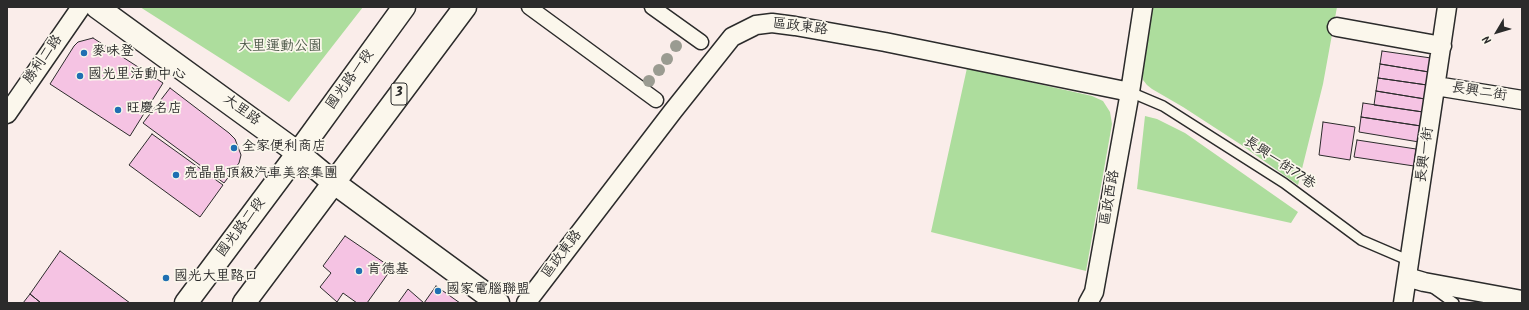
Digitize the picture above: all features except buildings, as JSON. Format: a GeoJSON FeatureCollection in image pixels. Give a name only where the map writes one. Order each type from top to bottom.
{"type":"FeatureCollection","features":[{"type":"Feature","properties":{"kind":"main road","name":"大里路"},"geometry":{"type":"LineString","coordinates":[[97,7],[298,153],[333,182],[498,303]]}},
{"type":"Feature","properties":{"kind":"main road","name":"國光路一段"},"geometry":{"type":"LineString","coordinates":[[298,153],[404,7]]}},
{"type":"Feature","properties":{"kind":"main road","name":"3"},"geometry":{"type":"LineString","coordinates":[[244,303],[465,7]]}},
{"type":"Feature","properties":{"kind":"main road","name":"國光路二段"},"geometry":{"type":"LineString","coordinates":[[186,303],[298,153]]}},
{"type":"Feature","properties":{"kind":"street","name":"勝利二路"},"geometry":{"type":"LineString","coordinates":[[7,114],[81,7]]}},
{"type":"Feature","properties":{"kind":"street"},"geometry":{"type":"LineString","coordinates":[[529,7],[656,100]]}},
{"type":"Feature","properties":{"kind":"street"},"geometry":{"type":"LineString","coordinates":[[652,7],[701,42]]}},
{"type":"Feature","properties":{"kind":"street","name":"區政西路"},"geometry":{"type":"LineString","coordinates":[[1088,303],[1094,292],[1130,92],[1143,7]]}},
{"type":"Feature","properties":{"kind":"street","name":"長興一街"},"geometry":{"type":"LineString","coordinates":[[1403,303],[1447,7]]}},
{"type":"Feature","properties":{"kind":"street","name":"區政東路"},"geometry":{"type":"LineString","coordinates":[[526,303],[732,36],[756,25],[772,23],[795,26],[885,42],[1130,92]]}},
{"type":"Feature","properties":{"kind":"street"},"geometry":{"type":"LineString","coordinates":[[1337,27],[1442,46]]}},
{"type":"Feature","properties":{"kind":"street","name":"長興二街"},"geometry":{"type":"LineString","coordinates":[[1436,86],[1522,100]]}},
{"type":"Feature","properties":{"kind":"street"},"geometry":{"type":"LineString","coordinates":[[1409,269],[1424,282],[1522,300]]}},
{"type":"Feature","properties":{"kind":"lane","name":"長興一街77巷"},"geometry":{"type":"LineString","coordinates":[[1130,92],[1163,106],[1284,183],[1361,240],[1409,269]]}},
{"type":"Feature","properties":{"kind":"lane"},"geometry":{"type":"LineString","coordinates":[[1424,282],[1454,303]]}},
{"type":"Feature","properties":{"kind":"green space","name":"大里運動公園"},"geometry":{"type":"Polygon","coordinates":[[[140,7],[363,7],[289,102],[140,7]]]}},
{"type":"Feature","properties":{"kind":"green space"},"geometry":{"type":"Polygon","coordinates":[[[1152,7],[1337,7],[1323,84],[1298,185],[1240,144],[1147,85],[1143,80],[1143,73],[1152,7]]]}},
{"type":"Feature","properties":{"kind":"green space"},"geometry":{"type":"Polygon","coordinates":[[[967,68],[1092,96],[1103,101],[1110,112],[1112,124],[1086,271],[931,232],[967,68]]]}},
{"type":"Feature","properties":{"kind":"green space"},"geometry":{"type":"Polygon","coordinates":[[[1145,116],[1157,119],[1185,133],[1298,212],[1291,223],[1137,189],[1145,116]]]}},
{"type":"Feature","properties":{"kind":"place","name":"麥味登"},"geometry":{"type":"Point","coordinates":[84,53]}},
{"type":"Feature","properties":{"kind":"place","name":"國光里活動中心"},"geometry":{"type":"Point","coordinates":[80,76]}},
{"type":"Feature","properties":{"kind":"place","name":"旺慶名店"},"geometry":{"type":"Point","coordinates":[118,110]}},
{"type":"Feature","properties":{"kind":"place","name":"全家便利商店"},"geometry":{"type":"Point","coordinates":[234,148]}},
{"type":"Feature","properties":{"kind":"place","name":"亮晶晶頂級汽車美容集團"},"geometry":{"type":"Point","coordinates":[176,175]}},
{"type":"Feature","properties":{"kind":"place","name":"肯德基"},"geometry":{"type":"Point","coordinates":[359,271]}},
{"type":"Feature","properties":{"kind":"place","name":"國光大里路口"},"geometry":{"type":"Point","coordinates":[166,278]}},
{"type":"Feature","properties":{"kind":"place","name":"國家電腦聯盟"},"geometry":{"type":"Point","coordinates":[438,291]}}]}
